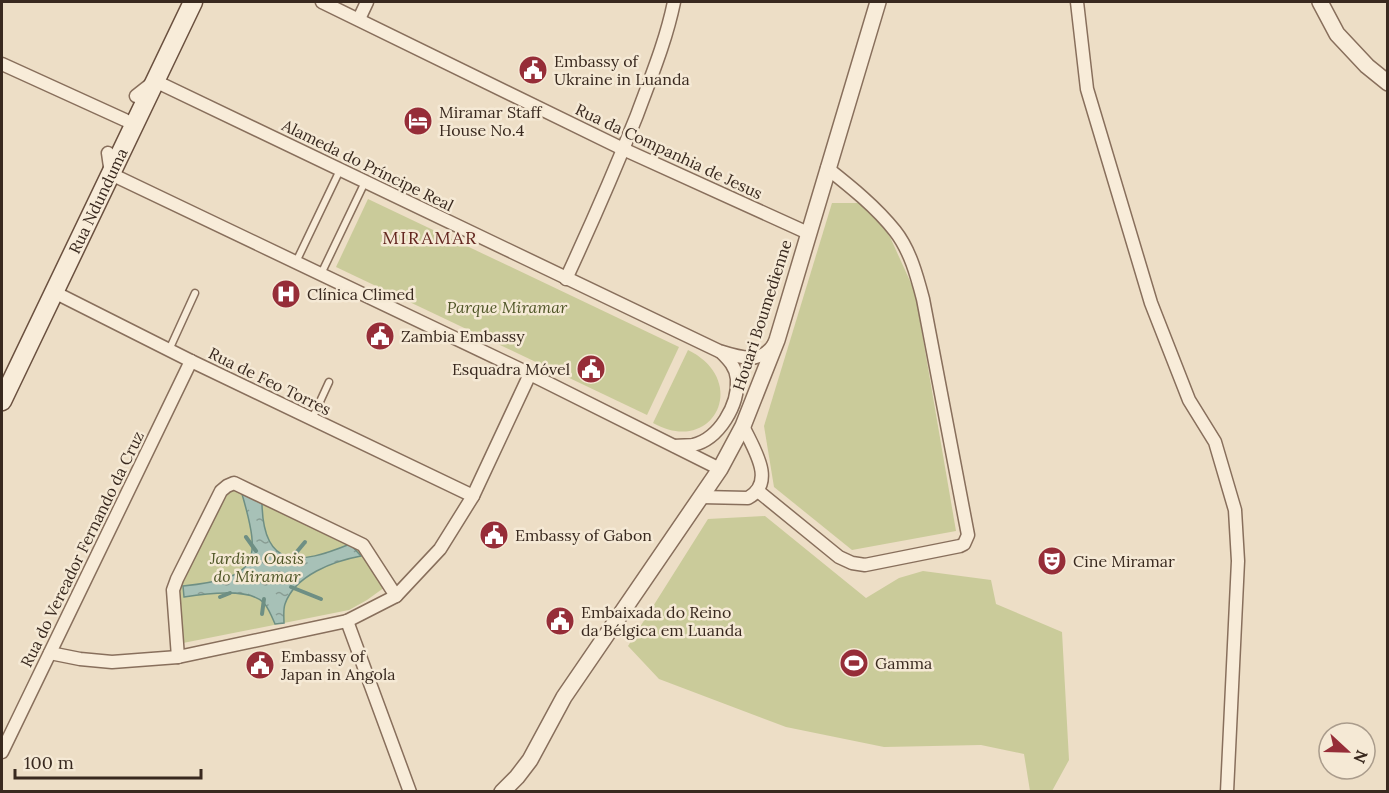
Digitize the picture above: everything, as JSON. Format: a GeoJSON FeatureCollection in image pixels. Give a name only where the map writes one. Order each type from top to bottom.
{"type":"FeatureCollection","features":[{"type":"Feature","properties":{"kind":"main road","name":"Rua Ndunduma"},"geometry":{"type":"LineString","coordinates":[[2,374],[181,2]]}},
{"type":"Feature","properties":{"kind":"main road","name":"Rua Ndunduma"},"geometry":{"type":"LineString","coordinates":[[2,401],[193,2]]}},
{"type":"Feature","properties":{"kind":"street","name":"Rua da Companhia de Jesus"},"geometry":{"type":"LineString","coordinates":[[322,2],[623,149],[808,233]]}},
{"type":"Feature","properties":{"kind":"street"},"geometry":{"type":"LineString","coordinates":[[359,19],[367,2]]}},
{"type":"Feature","properties":{"kind":"street"},"geometry":{"type":"LineString","coordinates":[[566,279],[623,149],[668,33],[674,2]]}},
{"type":"Feature","properties":{"kind":"street","name":"Houari Boumedienne"},"geometry":{"type":"LineString","coordinates":[[502,792],[530,760],[564,697],[720,469],[743,426],[777,340],[878,2]]}},
{"type":"Feature","properties":{"kind":"street"},"geometry":{"type":"LineString","coordinates":[[1077,2],[1087,89],[1151,303],[1189,400],[1215,442],[1235,510],[1238,561],[1227,792]]}},
{"type":"Feature","properties":{"kind":"street"},"geometry":{"type":"LineString","coordinates":[[1320,2],[1337,34],[1367,66],[1388,83]]}},
{"type":"Feature","properties":{"kind":"street"},"geometry":{"type":"LineString","coordinates":[[2,64],[125,120]]}},
{"type":"Feature","properties":{"kind":"street"},"geometry":{"type":"LineString","coordinates":[[136,96],[155,81]]}},
{"type":"Feature","properties":{"kind":"street","name":"Alameda do Príncipe Real"},"geometry":{"type":"LineString","coordinates":[[155,81],[718,351],[745,359],[761,356],[771,349],[777,340]]}},
{"type":"Feature","properties":{"kind":"street"},"geometry":{"type":"LineString","coordinates":[[108,153],[111,174],[530,374],[720,469]]}},
{"type":"Feature","properties":{"kind":"street"},"geometry":{"type":"LineString","coordinates":[[758,491],[839,557],[852,563],[865,565],[960,546],[964,544],[968,535],[916,272],[896,231],[860,195],[827,168]]}},
{"type":"Feature","properties":{"kind":"street","name":"Rua de Feo Torres"},"geometry":{"type":"LineString","coordinates":[[54,292],[191,361],[473,496]]}},
{"type":"Feature","properties":{"kind":"street","name":"Alameda do Príncipe Real"},"geometry":{"type":"LineString","coordinates":[[674,446],[694,445],[709,438],[722,425],[731,410],[737,379],[732,363],[718,351]]}},
{"type":"Feature","properties":{"kind":"street","name":"Rua do Vereador Fernando da Cruz"},"geometry":{"type":"LineString","coordinates":[[2,752],[191,361]]}},
{"type":"Feature","properties":{"kind":"street"},"geometry":{"type":"LineString","coordinates":[[50,653],[112,662],[178,657],[347,621],[396,596],[440,549],[473,496],[530,374]]}},
{"type":"Feature","properties":{"kind":"street"},"geometry":{"type":"LineString","coordinates":[[701,497],[740,499],[748,498],[758,491],[762,482],[761,468],[743,426]]}},
{"type":"Feature","properties":{"kind":"street"},"geometry":{"type":"LineString","coordinates":[[178,657],[173,590],[220,491],[234,483],[363,545],[396,596]]}},
{"type":"Feature","properties":{"kind":"street"},"geometry":{"type":"LineString","coordinates":[[347,621],[410,792]]}},
{"type":"Feature","properties":{"kind":"lane"},"geometry":{"type":"LineString","coordinates":[[296,262],[340,170]]}},
{"type":"Feature","properties":{"kind":"lane"},"geometry":{"type":"LineString","coordinates":[[321,274],[365,182]]}},
{"type":"Feature","properties":{"kind":"lane"},"geometry":{"type":"LineString","coordinates":[[169,350],[195,293]]}},
{"type":"Feature","properties":{"kind":"lane"},"geometry":{"type":"LineString","coordinates":[[312,419],[329,382]]}},
{"type":"Feature","properties":{"kind":"green space","name":"Parque Miramar"},"geometry":{"type":"Polygon","coordinates":[[[368,199],[679,347],[647,415],[336,267],[368,199]]]}},
{"type":"Feature","properties":{"kind":"green space"},"geometry":{"type":"Polygon","coordinates":[[[832,203],[865,203],[890,237],[915,292],[956,531],[852,550],[774,487],[764,426],[832,203]]]}},
{"type":"Feature","properties":{"kind":"green space"},"geometry":{"type":"Polygon","coordinates":[[[688,350],[707,363],[718,379],[720,396],[717,411],[707,423],[693,430],[674,431],[653,423],[688,350]]]}},
{"type":"Feature","properties":{"kind":"green space","name":"Jardim Oasis do Miramar"},"geometry":{"type":"Polygon","coordinates":[[[232,490],[239,490],[366,552],[385,587],[349,610],[183,643],[179,613],[180,581],[225,494],[232,490]]]}},
{"type":"Feature","properties":{"kind":"green space","name":"Gamma"},"geometry":{"type":"Polygon","coordinates":[[[765,516],[866,598],[899,578],[923,571],[991,580],[996,604],[1062,632],[1069,760],[1052,791],[1030,791],[1024,754],[981,745],[884,747],[786,727],[659,679],[628,646],[708,519],[765,516]]]}},
{"type":"Feature","properties":{"kind":"water"},"geometry":{"type":"Polygon","coordinates":[[[242,494],[262,503],[264,525],[269,541],[277,551],[287,556],[300,558],[315,556],[350,544],[361,556],[328,566],[306,577],[290,594],[285,604],[284,623],[275,624],[264,603],[248,595],[226,593],[184,597],[183,586],[227,578],[240,572],[248,563],[252,551],[252,536],[242,494]]]}},
{"type":"Feature","properties":{"kind":"waterway"},"geometry":{"type":"LineString","coordinates":[[246,537],[256,551]]}},
{"type":"Feature","properties":{"kind":"waterway"},"geometry":{"type":"LineString","coordinates":[[290,560],[305,542]]}},
{"type":"Feature","properties":{"kind":"waterway"},"geometry":{"type":"LineString","coordinates":[[291,587],[321,599]]}},
{"type":"Feature","properties":{"kind":"waterway"},"geometry":{"type":"LineString","coordinates":[[220,597],[230,593]]}},
{"type":"Feature","properties":{"kind":"waterway"},"geometry":{"type":"LineString","coordinates":[[262,614],[264,599]]}},
{"type":"Feature","properties":{"kind":"place","name":"Embassy of Ukraine in Luanda"},"geometry":{"type":"Point","coordinates":[533,70]}},
{"type":"Feature","properties":{"kind":"place","name":"Miramar Staff House No.4"},"geometry":{"type":"Point","coordinates":[418,121]}},
{"type":"Feature","properties":{"kind":"place","name":"Clínica Climed"},"geometry":{"type":"Point","coordinates":[286,294]}},
{"type":"Feature","properties":{"kind":"place","name":"Zambia Embassy"},"geometry":{"type":"Point","coordinates":[380,336]}},
{"type":"Feature","properties":{"kind":"place","name":"Esquadra Móvel"},"geometry":{"type":"Point","coordinates":[591,369]}},
{"type":"Feature","properties":{"kind":"place","name":"Embassy of Gabon"},"geometry":{"type":"Point","coordinates":[494,535]}},
{"type":"Feature","properties":{"kind":"place","name":"Cine Miramar"},"geometry":{"type":"Point","coordinates":[1052,561]}},
{"type":"Feature","properties":{"kind":"place","name":"Embaixada do Reino da Bélgica em Luanda"},"geometry":{"type":"Point","coordinates":[560,621]}},
{"type":"Feature","properties":{"kind":"place","name":"Gamma"},"geometry":{"type":"Point","coordinates":[854,663]}},
{"type":"Feature","properties":{"kind":"place","name":"Embassy of Japan in Angola"},"geometry":{"type":"Point","coordinates":[260,665]}},
{"type":"Feature","properties":{"kind":"district","name":"MIRAMAR"},"geometry":{"type":"Point","coordinates":[430,237]}}]}
